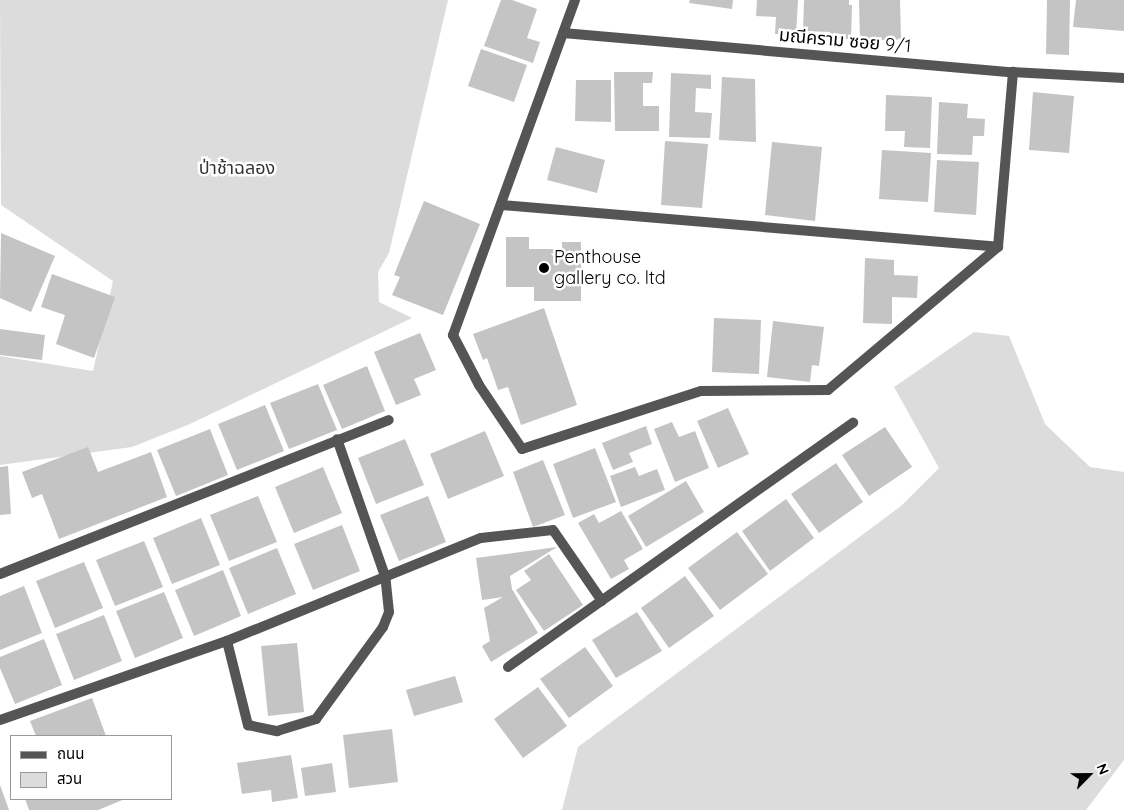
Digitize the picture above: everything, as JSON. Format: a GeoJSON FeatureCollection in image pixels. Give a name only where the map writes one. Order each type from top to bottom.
{"type":"FeatureCollection","features":[{"type":"Feature","properties":{"kind":"street"},"geometry":{"type":"LineString","coordinates":[[575,0],[453,335],[479,385],[522,448],[701,391],[828,390],[998,247],[1013,72]]}},
{"type":"Feature","properties":{"kind":"street","name":"มณีคราม ซอย 9/1"},"geometry":{"type":"LineString","coordinates":[[564,33],[1013,72],[1124,78]]}},
{"type":"Feature","properties":{"kind":"street"},"geometry":{"type":"LineString","coordinates":[[501,205],[998,247]]}},
{"type":"Feature","properties":{"kind":"street"},"geometry":{"type":"LineString","coordinates":[[0,574],[389,420]]}},
{"type":"Feature","properties":{"kind":"street"},"geometry":{"type":"LineString","coordinates":[[508,667],[853,423]]}},
{"type":"Feature","properties":{"kind":"street"},"geometry":{"type":"LineString","coordinates":[[227,641],[248,725],[277,731],[316,719],[383,627],[389,612],[385,576],[337,439]]}},
{"type":"Feature","properties":{"kind":"street"},"geometry":{"type":"LineString","coordinates":[[0,720],[227,641],[481,538],[554,530],[602,601]]}},
{"type":"Feature","properties":{"kind":"green space","name":"ป่าช้าฉลอง"},"geometry":{"type":"Polygon","coordinates":[[[0,0],[448,0],[389,253],[378,272],[379,302],[412,318],[190,424],[132,447],[0,465],[0,356],[93,371],[113,281],[1,205],[0,0]]]}},
{"type":"Feature","properties":{"kind":"green space"},"geometry":{"type":"Polygon","coordinates":[[[974,332],[1009,336],[1045,424],[1090,467],[1124,472],[1124,760],[1086,810],[562,810],[578,747],[901,506],[939,468],[894,387],[974,332]]]}},
{"type":"Feature","properties":{"kind":"building"},"geometry":{"type":"Polygon","coordinates":[[[501,0],[512,0],[537,9],[527,38],[540,42],[533,63],[484,46],[501,0]]]}},
{"type":"Feature","properties":{"kind":"building"},"geometry":{"type":"Polygon","coordinates":[[[690,0],[733,0],[732,9],[689,3],[690,0]]]}},
{"type":"Feature","properties":{"kind":"building"},"geometry":{"type":"Polygon","coordinates":[[[757,0],[798,0],[796,35],[775,34],[776,17],[756,16],[757,0]]]}},
{"type":"Feature","properties":{"kind":"building"},"geometry":{"type":"Polygon","coordinates":[[[804,0],[849,0],[849,5],[852,5],[851,39],[830,38],[830,32],[803,31],[804,0]]]}},
{"type":"Feature","properties":{"kind":"building"},"geometry":{"type":"Polygon","coordinates":[[[859,0],[900,0],[901,40],[860,40],[859,0]]]}},
{"type":"Feature","properties":{"kind":"building"},"geometry":{"type":"Polygon","coordinates":[[[1047,0],[1070,0],[1069,55],[1046,54],[1047,0]]]}},
{"type":"Feature","properties":{"kind":"building"},"geometry":{"type":"Polygon","coordinates":[[[1076,0],[1124,0],[1124,31],[1073,27],[1076,0]]]}},
{"type":"Feature","properties":{"kind":"building"},"geometry":{"type":"Polygon","coordinates":[[[481,49],[527,65],[514,102],[468,86],[481,49]]]}},
{"type":"Feature","properties":{"kind":"building"},"geometry":{"type":"Polygon","coordinates":[[[614,72],[653,72],[652,83],[643,83],[643,106],[659,106],[659,131],[615,131],[614,72]]]}},
{"type":"Feature","properties":{"kind":"building"},"geometry":{"type":"Polygon","coordinates":[[[671,73],[711,75],[711,89],[696,88],[695,112],[712,113],[710,138],[669,137],[671,73]]]}},
{"type":"Feature","properties":{"kind":"building"},"geometry":{"type":"Polygon","coordinates":[[[722,77],[755,79],[756,142],[719,140],[722,77]]]}},
{"type":"Feature","properties":{"kind":"building"},"geometry":{"type":"Polygon","coordinates":[[[576,80],[611,80],[611,122],[575,121],[576,80]]]}},
{"type":"Feature","properties":{"kind":"building"},"geometry":{"type":"Polygon","coordinates":[[[1033,92],[1074,96],[1069,153],[1029,150],[1033,92]]]}},
{"type":"Feature","properties":{"kind":"building"},"geometry":{"type":"Polygon","coordinates":[[[886,95],[932,97],[930,148],[904,147],[905,131],[885,131],[886,95]]]}},
{"type":"Feature","properties":{"kind":"building"},"geometry":{"type":"Polygon","coordinates":[[[939,102],[968,104],[967,118],[985,119],[984,136],[973,136],[972,155],[937,154],[939,102]]]}},
{"type":"Feature","properties":{"kind":"building"},"geometry":{"type":"Polygon","coordinates":[[[665,141],[708,144],[702,208],[661,205],[665,141]]]}},
{"type":"Feature","properties":{"kind":"building"},"geometry":{"type":"Polygon","coordinates":[[[772,142],[822,147],[815,221],[765,215],[772,142]]]}},
{"type":"Feature","properties":{"kind":"building"},"geometry":{"type":"Polygon","coordinates":[[[556,147],[605,160],[597,193],[547,180],[556,147]]]}},
{"type":"Feature","properties":{"kind":"building"},"geometry":{"type":"Polygon","coordinates":[[[882,150],[931,153],[928,202],[879,199],[882,150]]]}},
{"type":"Feature","properties":{"kind":"building"},"geometry":{"type":"Polygon","coordinates":[[[937,160],[979,162],[976,215],[934,212],[937,160]]]}},
{"type":"Feature","properties":{"kind":"building"},"geometry":{"type":"Polygon","coordinates":[[[424,201],[480,224],[443,315],[392,295],[400,277],[394,275],[424,201]]]}},
{"type":"Feature","properties":{"kind":"building"},"geometry":{"type":"Polygon","coordinates":[[[1,233],[55,256],[31,312],[0,298],[1,233]]]}},
{"type":"Feature","properties":{"kind":"building","name":"Penthouse gallery co. ltd"},"geometry":{"type":"Polygon","coordinates":[[[506,237],[529,237],[529,249],[562,249],[562,242],[581,242],[581,301],[534,301],[534,287],[506,287],[506,237]]]}},
{"type":"Feature","properties":{"kind":"building"},"geometry":{"type":"Polygon","coordinates":[[[865,258],[894,260],[894,275],[918,276],[917,298],[892,297],[892,324],[863,323],[865,258]]]}},
{"type":"Feature","properties":{"kind":"building"},"geometry":{"type":"Polygon","coordinates":[[[52,274],[115,297],[94,358],[56,344],[65,315],[41,307],[52,274]]]}},
{"type":"Feature","properties":{"kind":"building"},"geometry":{"type":"Polygon","coordinates":[[[544,308],[577,405],[521,425],[508,387],[498,390],[487,358],[483,360],[473,334],[544,308]]]}},
{"type":"Feature","properties":{"kind":"building"},"geometry":{"type":"Polygon","coordinates":[[[714,318],[761,320],[759,374],[712,372],[714,318]]]}},
{"type":"Feature","properties":{"kind":"building"},"geometry":{"type":"Polygon","coordinates":[[[773,321],[824,327],[819,366],[812,365],[810,382],[767,377],[773,321]]]}},
{"type":"Feature","properties":{"kind":"building"},"geometry":{"type":"Polygon","coordinates":[[[0,329],[45,335],[42,360],[0,355],[0,329]]]}},
{"type":"Feature","properties":{"kind":"building"},"geometry":{"type":"Polygon","coordinates":[[[420,333],[436,370],[414,379],[421,395],[396,405],[374,352],[420,333]]]}},
{"type":"Feature","properties":{"kind":"building"},"geometry":{"type":"Polygon","coordinates":[[[367,366],[385,411],[342,429],[323,385],[367,366]]]}},
{"type":"Feature","properties":{"kind":"building"},"geometry":{"type":"Polygon","coordinates":[[[318,384],[337,430],[289,449],[270,403],[318,384]]]}},
{"type":"Feature","properties":{"kind":"building"},"geometry":{"type":"Polygon","coordinates":[[[265,405],[284,451],[237,470],[218,424],[265,405]]]}},
{"type":"Feature","properties":{"kind":"building"},"geometry":{"type":"Polygon","coordinates":[[[728,408],[749,454],[718,468],[697,421],[728,408]]]}},
{"type":"Feature","properties":{"kind":"building"},"geometry":{"type":"Polygon","coordinates":[[[672,422],[679,437],[695,431],[709,468],[675,482],[654,429],[672,422]]]}},
{"type":"Feature","properties":{"kind":"building"},"geometry":{"type":"Polygon","coordinates":[[[646,426],[652,444],[629,453],[633,462],[613,470],[602,443],[646,426]]]}},
{"type":"Feature","properties":{"kind":"building"},"geometry":{"type":"Polygon","coordinates":[[[885,427],[912,467],[869,496],[842,455],[885,427]]]}},
{"type":"Feature","properties":{"kind":"building"},"geometry":{"type":"Polygon","coordinates":[[[210,429],[228,475],[176,496],[157,450],[210,429]]]}},
{"type":"Feature","properties":{"kind":"building"},"geometry":{"type":"Polygon","coordinates":[[[485,431],[504,476],[448,499],[430,454],[485,431]]]}},
{"type":"Feature","properties":{"kind":"building"},"geometry":{"type":"Polygon","coordinates":[[[405,439],[424,485],[376,504],[358,458],[405,439]]]}},
{"type":"Feature","properties":{"kind":"building"},"geometry":{"type":"Polygon","coordinates":[[[88,447],[98,472],[151,452],[167,497],[59,539],[42,494],[32,498],[22,472],[88,447]]]}},
{"type":"Feature","properties":{"kind":"building"},"geometry":{"type":"Polygon","coordinates":[[[595,448],[616,502],[573,518],[553,464],[595,448]]]}},
{"type":"Feature","properties":{"kind":"building"},"geometry":{"type":"Polygon","coordinates":[[[543,460],[565,515],[533,527],[513,472],[543,460]]]}},
{"type":"Feature","properties":{"kind":"building"},"geometry":{"type":"Polygon","coordinates":[[[836,463],[863,502],[819,533],[791,494],[836,463]]]}},
{"type":"Feature","properties":{"kind":"building"},"geometry":{"type":"Polygon","coordinates":[[[8,466],[11,514],[0,515],[0,467],[8,466]]]}},
{"type":"Feature","properties":{"kind":"building"},"geometry":{"type":"Polygon","coordinates":[[[323,467],[342,513],[294,533],[275,487],[323,467]]]}},
{"type":"Feature","properties":{"kind":"building"},"geometry":{"type":"Polygon","coordinates":[[[635,467],[639,476],[657,469],[665,490],[621,507],[610,476],[635,467]]]}},
{"type":"Feature","properties":{"kind":"building"},"geometry":{"type":"Polygon","coordinates":[[[686,481],[704,512],[646,547],[628,516],[686,481]]]}},
{"type":"Feature","properties":{"kind":"building"},"geometry":{"type":"Polygon","coordinates":[[[258,496],[277,542],[229,561],[210,515],[258,496]]]}},
{"type":"Feature","properties":{"kind":"building"},"geometry":{"type":"Polygon","coordinates":[[[428,496],[446,542],[399,561],[380,515],[428,496]]]}},
{"type":"Feature","properties":{"kind":"building"},"geometry":{"type":"Polygon","coordinates":[[[786,499],[814,538],[770,571],[742,531],[786,499]]]}},
{"type":"Feature","properties":{"kind":"building"},"geometry":{"type":"Polygon","coordinates":[[[621,511],[643,549],[624,560],[629,569],[611,579],[578,523],[594,514],[599,523],[621,511]]]}},
{"type":"Feature","properties":{"kind":"building"},"geometry":{"type":"Polygon","coordinates":[[[201,518],[220,565],[172,584],[153,538],[201,518]]]}},
{"type":"Feature","properties":{"kind":"building"},"geometry":{"type":"Polygon","coordinates":[[[342,525],[360,571],[313,590],[294,544],[342,525]]]}},
{"type":"Feature","properties":{"kind":"building"},"geometry":{"type":"Polygon","coordinates":[[[737,532],[768,574],[720,610],[688,568],[737,532]]]}},
{"type":"Feature","properties":{"kind":"building"},"geometry":{"type":"Polygon","coordinates":[[[144,541],[163,587],[115,606],[96,560],[144,541]]]}},
{"type":"Feature","properties":{"kind":"building"},"geometry":{"type":"Polygon","coordinates":[[[557,547],[510,576],[512,589],[538,633],[491,662],[482,646],[490,641],[484,608],[503,597],[482,600],[476,558],[557,547]]]}},
{"type":"Feature","properties":{"kind":"building"},"geometry":{"type":"Polygon","coordinates":[[[277,548],[296,594],[248,614],[229,568],[277,548]]]}},
{"type":"Feature","properties":{"kind":"building"},"geometry":{"type":"Polygon","coordinates":[[[549,554],[583,605],[544,631],[516,590],[531,580],[524,571],[549,554]]]}},
{"type":"Feature","properties":{"kind":"building"},"geometry":{"type":"Polygon","coordinates":[[[84,562],[103,608],[55,628],[36,581],[84,562]]]}},
{"type":"Feature","properties":{"kind":"building"},"geometry":{"type":"Polygon","coordinates":[[[223,570],[241,616],[194,636],[175,590],[223,570]]]}},
{"type":"Feature","properties":{"kind":"building"},"geometry":{"type":"Polygon","coordinates":[[[685,576],[714,616],[669,648],[641,608],[685,576]]]}},
{"type":"Feature","properties":{"kind":"building"},"geometry":{"type":"Polygon","coordinates":[[[24,586],[42,633],[0,650],[0,596],[24,586]]]}},
{"type":"Feature","properties":{"kind":"building"},"geometry":{"type":"Polygon","coordinates":[[[164,592],[183,638],[135,658],[116,611],[164,592]]]}},
{"type":"Feature","properties":{"kind":"building"},"geometry":{"type":"Polygon","coordinates":[[[637,612],[662,651],[616,678],[592,640],[637,612]]]}},
{"type":"Feature","properties":{"kind":"building"},"geometry":{"type":"Polygon","coordinates":[[[104,615],[122,661],[74,680],[56,634],[104,615]]]}},
{"type":"Feature","properties":{"kind":"building"},"geometry":{"type":"Polygon","coordinates":[[[44,639],[62,685],[15,704],[0,668],[0,657],[44,639]]]}},
{"type":"Feature","properties":{"kind":"building"},"geometry":{"type":"Polygon","coordinates":[[[297,643],[304,712],[268,716],[261,646],[297,643]]]}},
{"type":"Feature","properties":{"kind":"building"},"geometry":{"type":"Polygon","coordinates":[[[585,647],[613,686],[569,718],[540,679],[585,647]]]}},
{"type":"Feature","properties":{"kind":"building"},"geometry":{"type":"Polygon","coordinates":[[[455,676],[463,702],[414,716],[406,690],[455,676]]]}},
{"type":"Feature","properties":{"kind":"building"},"geometry":{"type":"Polygon","coordinates":[[[538,687],[567,726],[523,758],[494,719],[538,687]]]}},
{"type":"Feature","properties":{"kind":"building"},"geometry":{"type":"Polygon","coordinates":[[[92,698],[106,735],[36,735],[30,721],[92,698]]]}},
{"type":"Feature","properties":{"kind":"building"},"geometry":{"type":"Polygon","coordinates":[[[392,729],[398,782],[349,788],[343,735],[392,729]]]}},
{"type":"Feature","properties":{"kind":"building"},"geometry":{"type":"Polygon","coordinates":[[[291,755],[298,798],[272,802],[271,790],[242,794],[237,763],[291,755]]]}},
{"type":"Feature","properties":{"kind":"building"},"geometry":{"type":"Polygon","coordinates":[[[332,763],[336,792],[305,796],[301,768],[332,763]]]}},
{"type":"Feature","properties":{"kind":"building"},"geometry":{"type":"Polygon","coordinates":[[[0,785],[9,810],[0,810],[0,785]]]}},
{"type":"Feature","properties":{"kind":"building"},"geometry":{"type":"Polygon","coordinates":[[[25,800],[123,800],[98,810],[29,810],[25,800]]]}},
{"type":"Feature","properties":{"kind":"place","name":"Penthouse gallery co. ltd"},"geometry":{"type":"Point","coordinates":[544,268]}}]}
